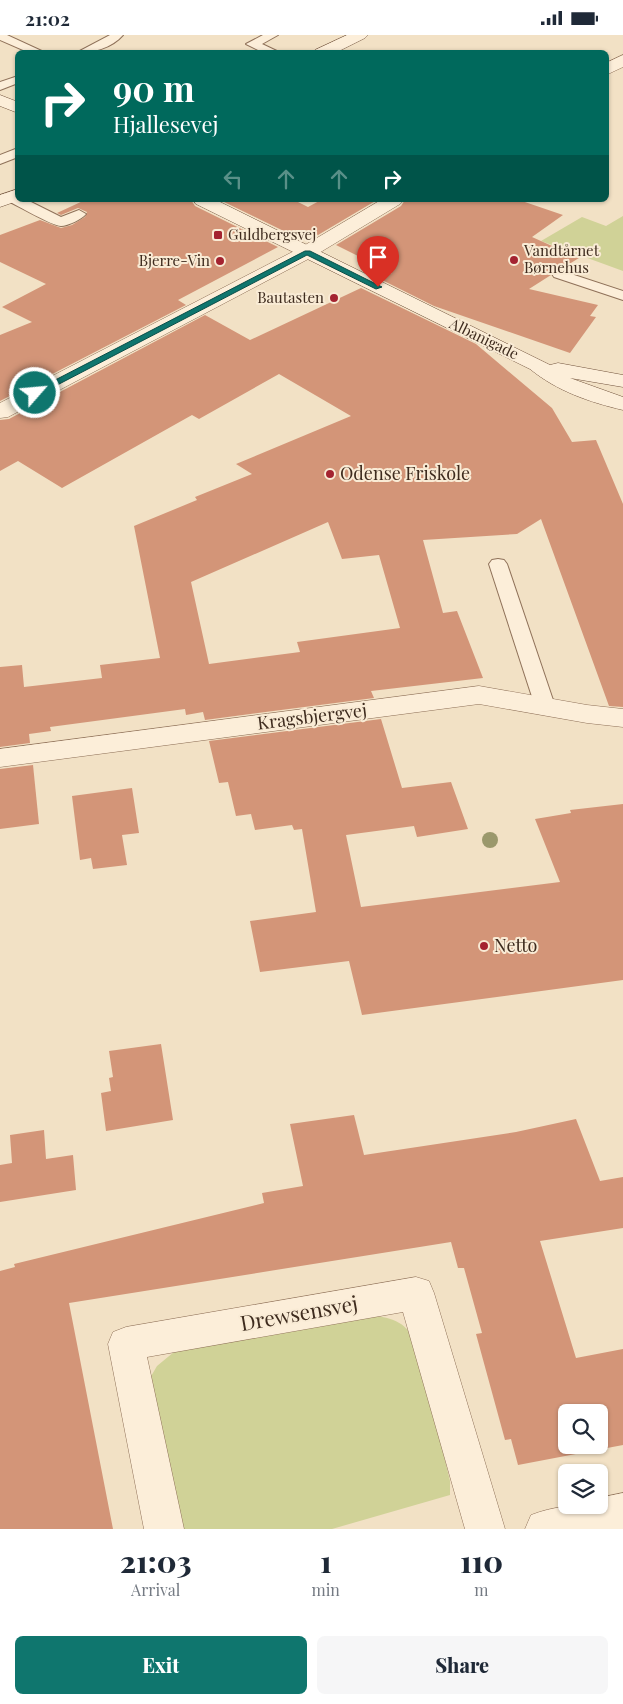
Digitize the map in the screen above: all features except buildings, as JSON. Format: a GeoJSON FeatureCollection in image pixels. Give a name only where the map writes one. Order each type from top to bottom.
{"type":"FeatureCollection","features":[{"type":"Feature","properties":{"kind":"street"},"geometry":{"type":"LineString","coordinates":[[328,50],[360,35]]}},
{"type":"Feature","properties":{"kind":"street"},"geometry":{"type":"LineString","coordinates":[[613,71],[623,60]]}},
{"type":"Feature","properties":{"kind":"street"},"geometry":{"type":"LineString","coordinates":[[0,100],[15,108]]}},
{"type":"Feature","properties":{"kind":"street"},"geometry":{"type":"LineString","coordinates":[[5,191],[15,181]]}},
{"type":"Feature","properties":{"kind":"street","name":"Albanigade"},"geometry":{"type":"LineString","coordinates":[[206,202],[537,365],[554,379],[593,395],[623,404]]}},
{"type":"Feature","properties":{"kind":"street"},"geometry":{"type":"LineString","coordinates":[[0,412],[307,252],[391,202]]}},
{"type":"Feature","properties":{"kind":"street","name":"Albanigade"},"geometry":{"type":"LineString","coordinates":[[537,365],[623,381]]}},
{"type":"Feature","properties":{"kind":"street","name":"Kragsbjergvej"},"geometry":{"type":"LineString","coordinates":[[0,758],[479,695],[623,718]]}},
{"type":"Feature","properties":{"kind":"street","name":"Drewsensvej"},"geometry":{"type":"LineString","coordinates":[[164,1529],[126,1344],[416,1293],[485,1529]]}},
{"type":"Feature","properties":{"kind":"street"},"geometry":{"type":"LineString","coordinates":[[545,1529],[623,1513]]}},
{"type":"Feature","properties":{"kind":"lane"},"geometry":{"type":"LineString","coordinates":[[87,50],[117,35]]}},
{"type":"Feature","properties":{"kind":"lane"},"geometry":{"type":"LineString","coordinates":[[269,50],[252,43],[272,35]]}},
{"type":"Feature","properties":{"kind":"lane"},"geometry":{"type":"LineString","coordinates":[[0,36],[34,50]]}},
{"type":"Feature","properties":{"kind":"lane"},"geometry":{"type":"LineString","coordinates":[[0,86],[15,80]]}},
{"type":"Feature","properties":{"kind":"lane"},"geometry":{"type":"LineString","coordinates":[[0,159],[15,153]]}},
{"type":"Feature","properties":{"kind":"lane"},"geometry":{"type":"LineString","coordinates":[[25,202],[61,222],[79,213]]}},
{"type":"Feature","properties":{"kind":"lane"},"geometry":{"type":"LineString","coordinates":[[559,275],[623,297]]}},
{"type":"Feature","properties":{"kind":"lane"},"geometry":{"type":"LineString","coordinates":[[498,564],[545,707]]}},
{"type":"Feature","properties":{"kind":"green space"},"geometry":{"type":"Polygon","coordinates":[[[623,216],[623,271],[541,241],[582,217],[606,226],[623,216]]]}},
{"type":"Feature","properties":{"kind":"green space"},"geometry":{"type":"Polygon","coordinates":[[[367,1314],[396,1321],[412,1334],[417,1342],[450,1481],[450,1495],[332,1529],[180,1529],[150,1378],[157,1366],[180,1347],[367,1314]]]}},
{"type":"Feature","properties":{"kind":"place","name":"Guldbergsvej"},"geometry":{"type":"Point","coordinates":[218,235]}},
{"type":"Feature","properties":{"kind":"place","name":"Vandtårnet Børnehus"},"geometry":{"type":"Point","coordinates":[514,260]}},
{"type":"Feature","properties":{"kind":"place","name":"Bjerre-Vin"},"geometry":{"type":"Point","coordinates":[220,261]}},
{"type":"Feature","properties":{"kind":"place","name":"Bautasten"},"geometry":{"type":"Point","coordinates":[334,298]}},
{"type":"Feature","properties":{"kind":"place","name":"Odense Friskole"},"geometry":{"type":"Point","coordinates":[330,474]}},
{"type":"Feature","properties":{"kind":"place","name":"Netto"},"geometry":{"type":"Point","coordinates":[484,946]}},
{"type":"Feature","properties":{"kind":"route"},"geometry":{"type":"LineString","coordinates":[[35,393],[307,252],[378,287]]}}]}
